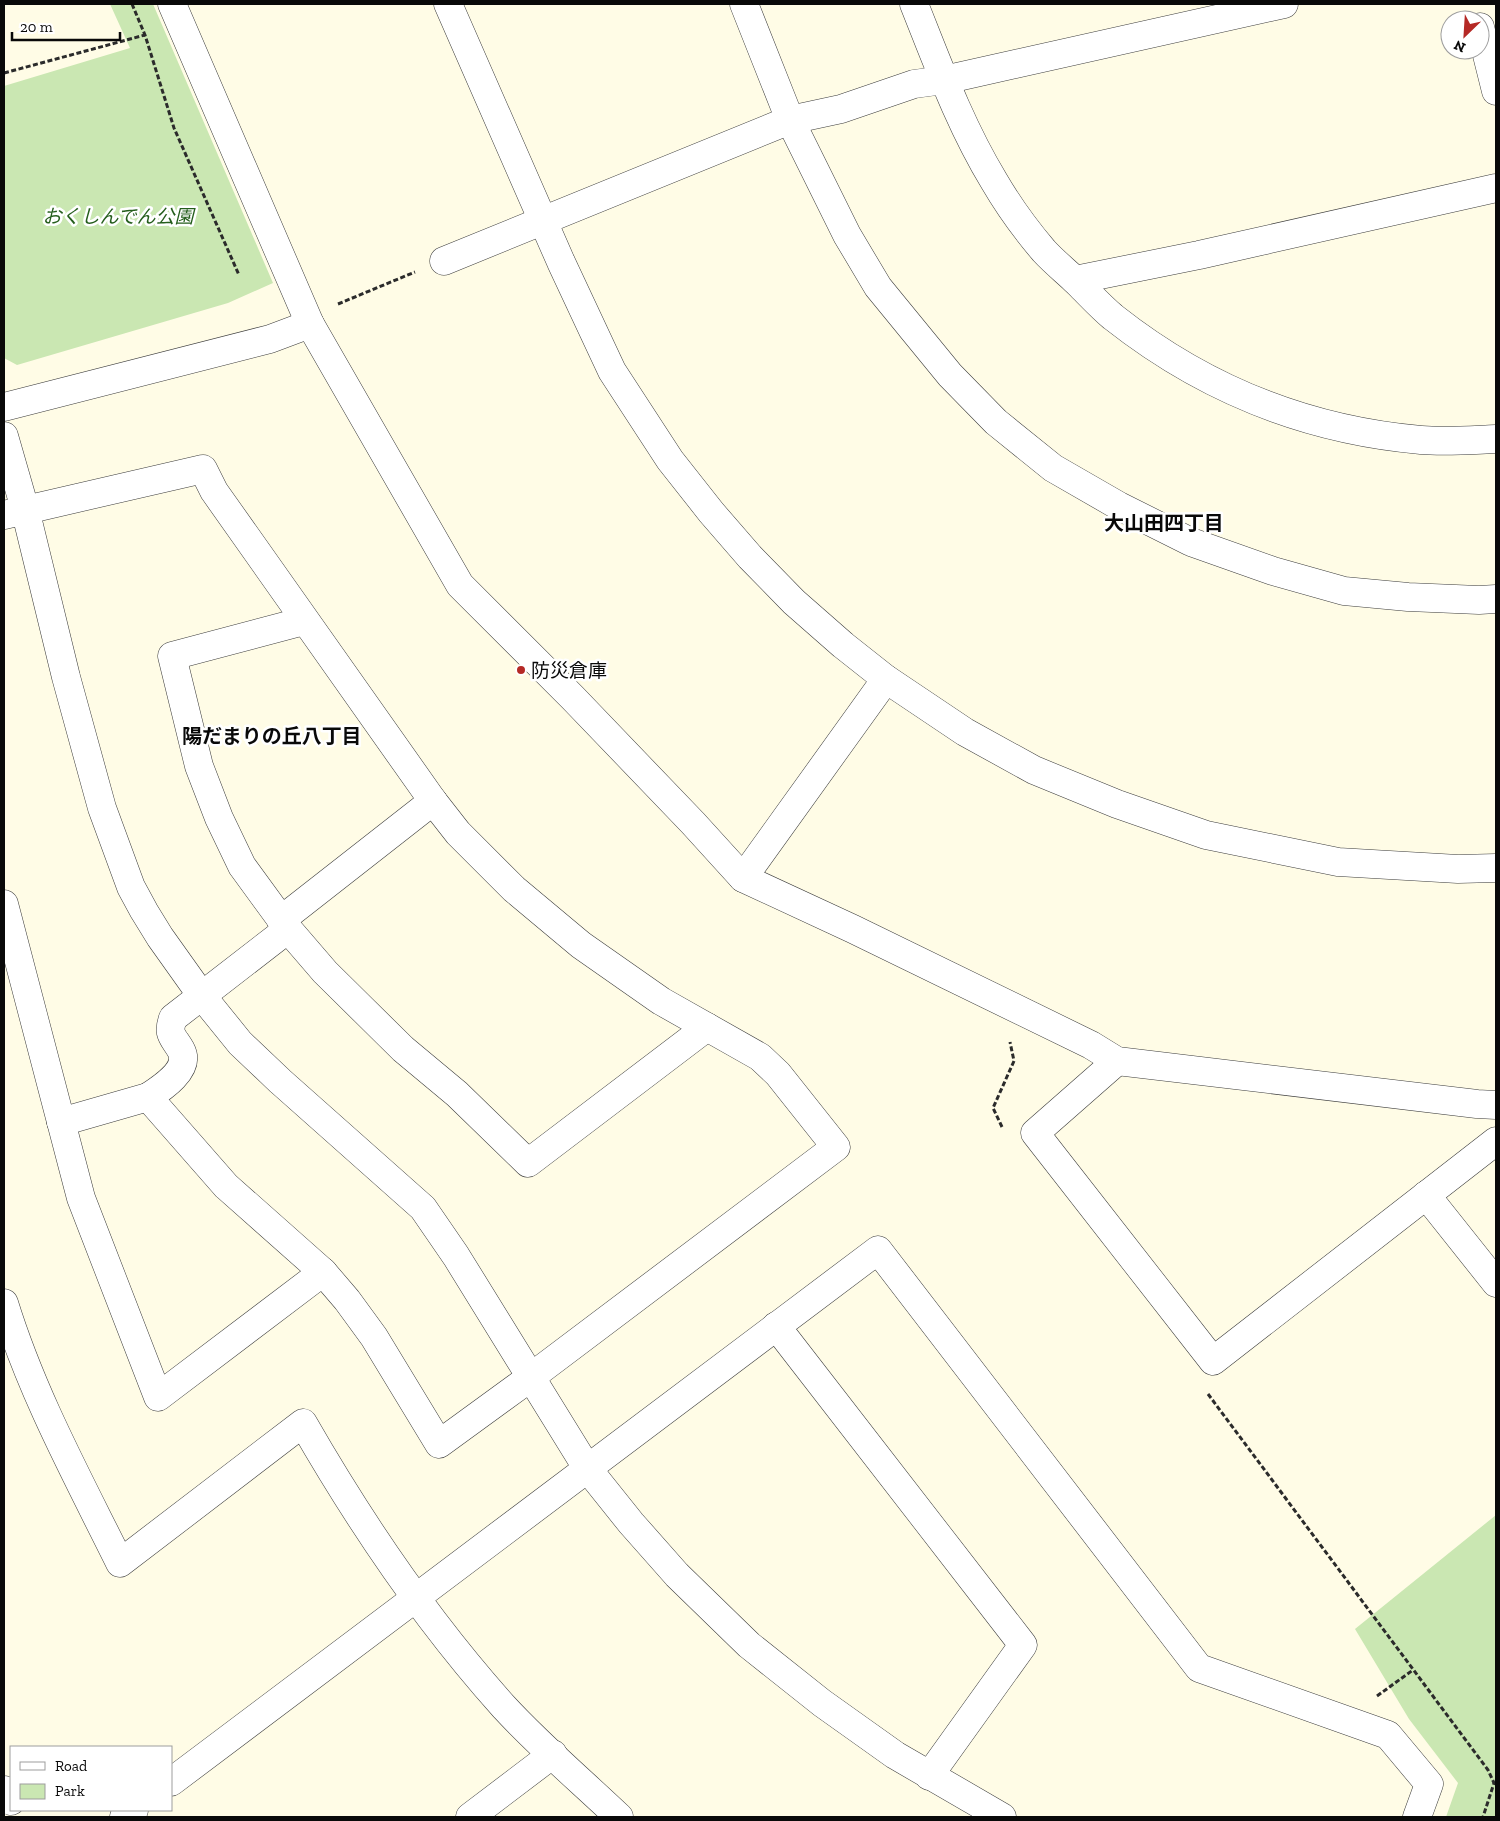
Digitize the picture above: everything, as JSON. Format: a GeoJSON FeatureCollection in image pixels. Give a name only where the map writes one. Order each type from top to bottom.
{"type":"FeatureCollection","features":[{"type":"Feature","properties":{"kind":"street"},"geometry":{"type":"LineString","coordinates":[[172,4],[309,320],[460,585],[573,698],[693,823],[742,878],[1091,1045],[1117,1061],[1496,1105]]}},
{"type":"Feature","properties":{"kind":"street"},"geometry":{"type":"LineString","coordinates":[[448,4],[542,220],[612,371],[670,460],[710,512],[794,602],[842,644],[886,679],[964,732],[1034,770],[1118,804],[1206,835],[1338,862],[1458,870],[1496,868]]}},
{"type":"Feature","properties":{"kind":"street"},"geometry":{"type":"LineString","coordinates":[[744,4],[790,120],[847,235],[878,286],[950,376],[996,422],[1053,468],[1119,506],[1191,542],[1272,571],[1344,591],[1408,597],[1496,599]]}},
{"type":"Feature","properties":{"kind":"street"},"geometry":{"type":"LineString","coordinates":[[914,4],[944,80],[972,142],[994,182],[1044,251],[1112,316],[1162,352],[1204,377],[1252,401],[1294,416],[1327,425],[1422,440],[1496,439]]}},
{"type":"Feature","properties":{"kind":"street"},"geometry":{"type":"LineString","coordinates":[[444,261],[790,120],[841,109],[914,84],[944,80],[1284,4]]}},
{"type":"Feature","properties":{"kind":"street"},"geometry":{"type":"LineString","coordinates":[[1488,60],[1496,91]]}},
{"type":"Feature","properties":{"kind":"street"},"geometry":{"type":"LineString","coordinates":[[1075,280],[1199,255],[1496,188]]}},
{"type":"Feature","properties":{"kind":"street"},"geometry":{"type":"LineString","coordinates":[[4,407],[270,339],[309,320]]}},
{"type":"Feature","properties":{"kind":"street"},"geometry":{"type":"LineString","coordinates":[[4,436],[14,512],[102,808],[115,845],[131,887],[144,911],[202,996],[240,1043],[423,1208],[456,1256],[586,1468],[677,1575],[749,1645],[828,1708],[895,1755],[1002,1817]]}},
{"type":"Feature","properties":{"kind":"street"},"geometry":{"type":"LineString","coordinates":[[14,512],[203,469],[214,491],[304,621],[458,833],[483,859],[544,914],[621,974],[661,1001],[760,1057],[778,1074],[836,1147],[439,1444],[374,1337],[347,1300],[323,1272],[226,1186],[148,1097]]}},
{"type":"Feature","properties":{"kind":"street"},"geometry":{"type":"LineString","coordinates":[[304,621],[172,656],[199,766],[219,818],[242,866],[284,925],[325,972],[391,1037],[457,1094],[528,1163],[707,1027]]}},
{"type":"Feature","properties":{"kind":"street"},"geometry":{"type":"LineString","coordinates":[[742,878],[886,679]]}},
{"type":"Feature","properties":{"kind":"street"},"geometry":{"type":"LineString","coordinates":[[61,1122],[148,1097],[163,1088],[180,1069],[184,1059],[172,1038],[169,1028],[173,1018],[202,996],[433,801]]}},
{"type":"Feature","properties":{"kind":"street"},"geometry":{"type":"LineString","coordinates":[[4,904],[80,1198],[158,1397],[323,1272]]}},
{"type":"Feature","properties":{"kind":"street"},"geometry":{"type":"LineString","coordinates":[[1117,1061],[1035,1133],[1213,1361],[1496,1141]]}},
{"type":"Feature","properties":{"kind":"street"},"geometry":{"type":"LineString","coordinates":[[1426,1195],[1496,1282]]}},
{"type":"Feature","properties":{"kind":"street"},"geometry":{"type":"LineString","coordinates":[[172,1781],[878,1250],[1199,1668],[1388,1735],[1429,1784],[1417,1817]]}},
{"type":"Feature","properties":{"kind":"street"},"geometry":{"type":"LineString","coordinates":[[4,1303],[16,1341],[49,1421],[120,1564],[303,1424],[379,1546],[416,1599],[455,1649],[506,1708],[619,1817]]}},
{"type":"Feature","properties":{"kind":"street"},"geometry":{"type":"LineString","coordinates":[[776,1326],[1023,1645],[929,1776]]}},
{"type":"Feature","properties":{"kind":"street"},"geometry":{"type":"LineString","coordinates":[[470,1817],[553,1754]]}},
{"type":"Feature","properties":{"kind":"path"},"geometry":{"type":"LineString","coordinates":[[132,4],[146,34],[174,128],[239,276]]}},
{"type":"Feature","properties":{"kind":"path"},"geometry":{"type":"LineString","coordinates":[[4,72],[146,34]]}},
{"type":"Feature","properties":{"kind":"path"},"geometry":{"type":"LineString","coordinates":[[309,320],[444,261]]}},
{"type":"Feature","properties":{"kind":"path"},"geometry":{"type":"LineString","coordinates":[[1213,1361],[1195,1377],[1491,1776],[1494,1783],[1490,1801],[1483,1817]]}},
{"type":"Feature","properties":{"kind":"path"},"geometry":{"type":"LineString","coordinates":[[1373,1698],[1413,1670]]}},
{"type":"Feature","properties":{"kind":"green space","name":"おくしんでん公園"},"geometry":{"type":"Polygon","coordinates":[[[110,4],[153,4],[273,283],[228,303],[17,365],[4,358],[4,86],[130,48],[110,4]]]}},
{"type":"Feature","properties":{"kind":"green space"},"geometry":{"type":"Polygon","coordinates":[[[1496,1515],[1496,1817],[1446,1817],[1458,1783],[1409,1719],[1355,1629],[1496,1515]]]}},
{"type":"Feature","properties":{"kind":"place","name":"防災倉庫"},"geometry":{"type":"Point","coordinates":[521,670]}},
{"type":"Feature","properties":{"kind":"district","name":"大山田四丁目"},"geometry":{"type":"Point","coordinates":[1164,523]}},
{"type":"Feature","properties":{"kind":"district","name":"陽だまりの丘八丁目"},"geometry":{"type":"Point","coordinates":[272,736]}}]}
